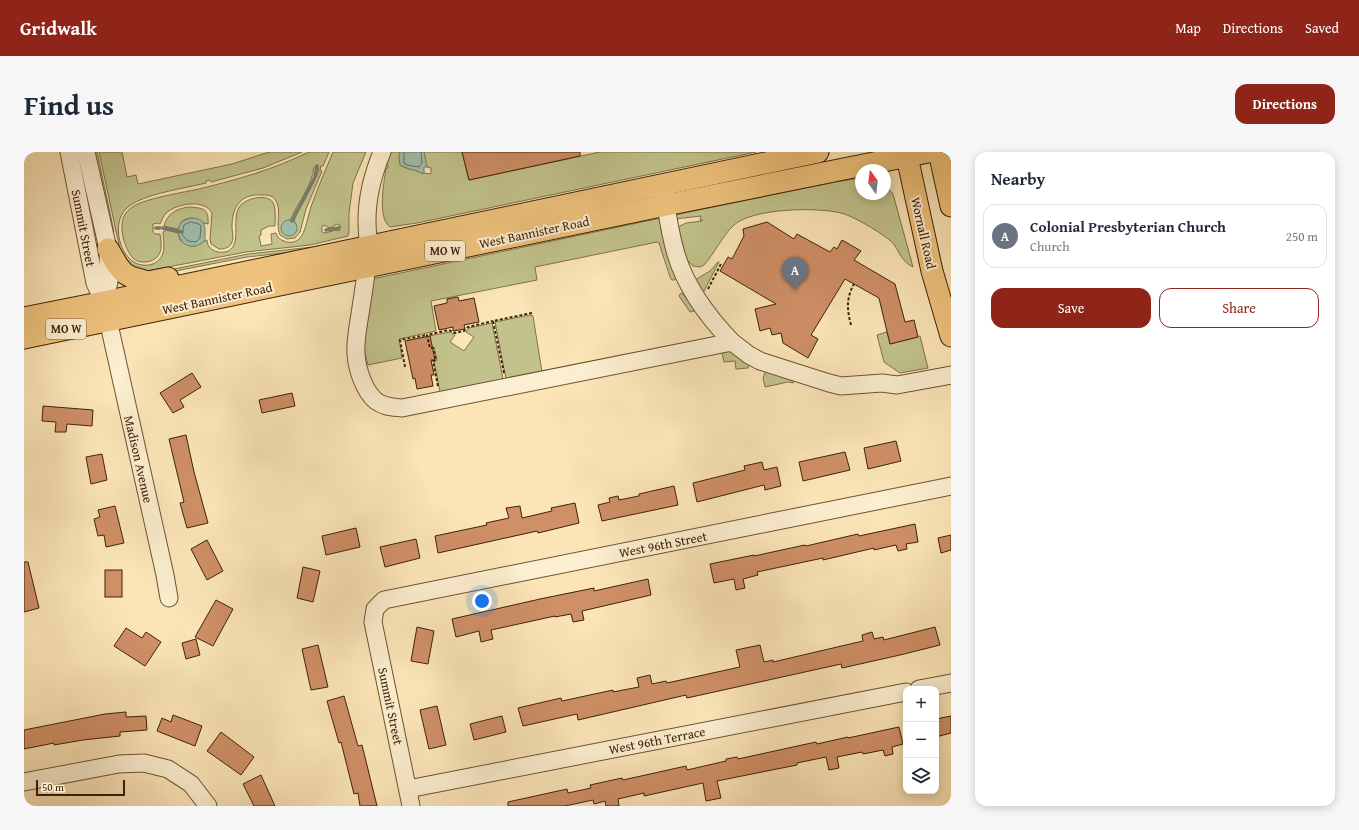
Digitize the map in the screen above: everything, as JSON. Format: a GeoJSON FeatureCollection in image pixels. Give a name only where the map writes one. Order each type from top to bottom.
{"type":"FeatureCollection","features":[{"type":"Feature","properties":{"kind":"main road","name":"West Bannister Road"},"geometry":{"type":"LineString","coordinates":[[24,338],[106,311],[272,266],[818,152]]}},
{"type":"Feature","properties":{"kind":"main road","name":"West Bannister Road"},"geometry":{"type":"LineString","coordinates":[[24,318],[106,311],[367,268],[906,154],[928,152]]}},
{"type":"Feature","properties":{"kind":"main road"},"geometry":{"type":"LineString","coordinates":[[939,152],[950,192]]}},
{"type":"Feature","properties":{"kind":"main road","name":"Wornall Road"},"geometry":{"type":"LineString","coordinates":[[906,154],[932,271],[951,336]]}},
{"type":"Feature","properties":{"kind":"main road"},"geometry":{"type":"LineString","coordinates":[[108,249],[124,273],[131,278],[148,282],[246,262],[272,266]]}},
{"type":"Feature","properties":{"kind":"street","name":"Summit Street"},"geometry":{"type":"LineString","coordinates":[[69,152],[95,283],[106,311]]}},
{"type":"Feature","properties":{"kind":"street","name":"Summit Street"},"geometry":{"type":"LineString","coordinates":[[86,152],[108,249],[109,282],[106,311]]}},
{"type":"Feature","properties":{"kind":"street"},"geometry":{"type":"LineString","coordinates":[[382,152],[368,200],[367,222],[369,246],[356,342],[356,355],[364,383],[371,395],[376,400],[390,407],[402,408],[732,342]]}},
{"type":"Feature","properties":{"kind":"street"},"geometry":{"type":"LineString","coordinates":[[662,184],[675,250],[680,268],[686,280],[706,312],[732,342],[749,355],[760,361],[840,386],[882,383],[897,385],[951,375]]}},
{"type":"Feature","properties":{"kind":"street","name":"Madison Avenue"},"geometry":{"type":"LineString","coordinates":[[106,311],[169,598]]}},
{"type":"Feature","properties":{"kind":"street","name":"West 96th Street"},"geometry":{"type":"LineString","coordinates":[[378,607],[384,600],[951,486]]}},
{"type":"Feature","properties":{"kind":"street","name":"Summit Street"},"geometry":{"type":"LineString","coordinates":[[378,607],[376,609],[373,622],[411,806]]}},
{"type":"Feature","properties":{"kind":"street"},"geometry":{"type":"LineString","coordinates":[[935,686],[951,683]]}},
{"type":"Feature","properties":{"kind":"street","name":"West 96th Terrace"},"geometry":{"type":"LineString","coordinates":[[408,789],[903,693]]}},
{"type":"Feature","properties":{"kind":"street"},"geometry":{"type":"LineString","coordinates":[[24,782],[119,764],[144,763],[172,771],[191,784],[208,806]]}},
{"type":"Feature","properties":{"kind":"path"},"geometry":{"type":"LineString","coordinates":[[708,289],[721,264]]}},
{"type":"Feature","properties":{"kind":"path"},"geometry":{"type":"LineString","coordinates":[[851,325],[847,306],[854,284]]}},
{"type":"Feature","properties":{"kind":"path"},"geometry":{"type":"LineString","coordinates":[[406,367],[400,340],[449,330],[455,333],[460,332],[464,331],[468,327],[532,313]]}},
{"type":"Feature","properties":{"kind":"path"},"geometry":{"type":"LineString","coordinates":[[493,321],[504,373]]}},
{"type":"Feature","properties":{"kind":"path"},"geometry":{"type":"LineString","coordinates":[[427,335],[430,348],[434,348],[436,360],[433,361],[438,387]]}},
{"type":"Feature","properties":{"kind":"green space"},"geometry":{"type":"Polygon","coordinates":[[[94,152],[97,152],[114,232],[112,232],[94,152]]]}},
{"type":"Feature","properties":{"kind":"green space"},"geometry":{"type":"Polygon","coordinates":[[[99,152],[122,152],[127,177],[136,175],[138,184],[232,164],[269,152],[302,152],[263,168],[211,182],[210,180],[206,181],[206,183],[176,189],[144,198],[128,207],[120,218],[118,233],[122,248],[134,262],[149,265],[161,258],[164,248],[163,232],[166,230],[178,233],[180,240],[192,246],[196,246],[207,240],[209,247],[216,251],[225,252],[231,249],[234,245],[236,218],[240,206],[252,199],[263,197],[272,201],[274,205],[275,226],[269,226],[261,230],[261,235],[259,236],[261,246],[272,244],[271,234],[276,233],[283,241],[296,241],[301,236],[307,223],[314,198],[333,152],[366,152],[353,183],[348,236],[310,245],[246,252],[147,271],[133,268],[121,254],[99,152]],[[337,224],[330,228],[323,225],[322,232],[339,231],[341,226],[337,224]]]}},
{"type":"Feature","properties":{"kind":"green space"},"geometry":{"type":"Polygon","coordinates":[[[309,152],[329,152],[323,166],[321,166],[320,170],[322,171],[306,209],[300,232],[295,238],[287,239],[280,235],[278,226],[278,205],[275,199],[267,195],[255,195],[249,196],[239,202],[236,207],[232,220],[233,240],[227,248],[219,249],[211,244],[212,213],[208,208],[203,205],[190,204],[176,207],[165,214],[160,224],[153,224],[153,232],[155,234],[160,234],[161,241],[161,250],[156,258],[149,262],[141,262],[134,259],[128,252],[123,237],[122,226],[126,212],[134,206],[155,198],[242,178],[309,152]],[[317,166],[314,167],[313,174],[304,195],[290,221],[296,224],[294,221],[297,212],[319,171],[317,166]]]}},
{"type":"Feature","properties":{"kind":"green space"},"geometry":{"type":"Polygon","coordinates":[[[389,152],[400,152],[400,165],[403,167],[423,174],[431,174],[431,168],[427,167],[424,152],[462,152],[469,180],[600,152],[756,152],[417,223],[390,227],[386,222],[382,208],[383,190],[386,168],[388,168],[389,152]]]}},
{"type":"Feature","properties":{"kind":"green space"},"geometry":{"type":"Polygon","coordinates":[[[855,179],[855,200],[891,200],[891,192],[893,194],[913,267],[904,260],[891,241],[858,220],[841,213],[817,210],[786,210],[755,215],[743,219],[730,229],[704,265],[700,267],[693,266],[685,258],[678,227],[686,223],[703,220],[700,220],[701,216],[675,219],[674,215],[855,179]]]}},
{"type":"Feature","properties":{"kind":"green space"},"geometry":{"type":"Polygon","coordinates":[[[188,207],[204,210],[207,215],[208,224],[189,218],[181,222],[178,229],[164,226],[170,215],[180,209],[188,207]]]}},
{"type":"Feature","properties":{"kind":"green space"},"geometry":{"type":"Polygon","coordinates":[[[661,218],[666,246],[676,277],[675,280],[672,280],[670,277],[659,243],[657,242],[535,267],[537,280],[431,301],[436,331],[399,339],[402,358],[368,365],[362,342],[372,279],[661,218]]]}},
{"type":"Feature","properties":{"kind":"green space"},"geometry":{"type":"Polygon","coordinates":[[[349,240],[311,250],[247,257],[150,276],[159,272],[248,254],[313,247],[349,240]]]}},
{"type":"Feature","properties":{"kind":"green space"},"geometry":{"type":"Polygon","coordinates":[[[718,262],[702,295],[695,280],[710,271],[718,262]]]}},
{"type":"Feature","properties":{"kind":"green space"},"geometry":{"type":"Polygon","coordinates":[[[682,293],[694,308],[694,311],[690,312],[679,296],[682,293]]]}},
{"type":"Feature","properties":{"kind":"green space"},"geometry":{"type":"Polygon","coordinates":[[[530,315],[533,316],[542,372],[506,379],[495,322],[530,315]]]}},
{"type":"Feature","properties":{"kind":"green space"},"geometry":{"type":"Polygon","coordinates":[[[492,323],[503,379],[440,392],[434,361],[437,360],[434,347],[431,348],[429,336],[450,332],[455,335],[450,342],[464,351],[474,337],[466,332],[469,328],[492,323]]]}},
{"type":"Feature","properties":{"kind":"green space"},"geometry":{"type":"Polygon","coordinates":[[[887,332],[890,344],[920,336],[928,368],[900,373],[884,362],[877,335],[887,332]]]}},
{"type":"Feature","properties":{"kind":"green space"},"geometry":{"type":"Polygon","coordinates":[[[727,349],[749,364],[748,368],[736,369],[735,361],[724,362],[722,353],[727,349]]]}},
{"type":"Feature","properties":{"kind":"green space"},"geometry":{"type":"Polygon","coordinates":[[[766,370],[794,379],[795,381],[793,383],[788,382],[765,387],[763,378],[766,370]]]}},
{"type":"Feature","properties":{"kind":"water"},"geometry":{"type":"Polygon","coordinates":[[[400,152],[424,152],[427,167],[424,167],[424,173],[423,174],[400,165],[400,152]]]}},
{"type":"Feature","properties":{"kind":"water"},"geometry":{"type":"Polygon","coordinates":[[[190,218],[200,220],[205,227],[205,240],[194,246],[184,244],[179,235],[181,222],[190,218]]]}},
{"type":"Feature","properties":{"kind":"water"},"geometry":{"type":"Polygon","coordinates":[[[286,220],[292,220],[297,225],[295,234],[292,236],[286,236],[281,231],[281,225],[286,220]]]}},
{"type":"Feature","properties":{"kind":"building"},"geometry":{"type":"Polygon","coordinates":[[[462,152],[580,152],[580,156],[469,180],[462,152]]]}},
{"type":"Feature","properties":{"kind":"building"},"geometry":{"type":"Polygon","coordinates":[[[767,222],[794,239],[797,234],[830,252],[834,247],[837,249],[842,240],[861,251],[854,260],[895,284],[905,322],[914,320],[918,337],[890,344],[879,298],[845,279],[811,335],[818,339],[808,358],[783,343],[781,333],[772,335],[770,328],[760,331],[755,309],[776,304],[720,271],[728,257],[732,259],[744,236],[743,229],[767,222]]]}},
{"type":"Feature","properties":{"kind":"building"},"geometry":{"type":"Polygon","coordinates":[[[458,297],[459,301],[474,298],[479,322],[464,325],[465,329],[453,331],[453,327],[439,330],[434,306],[447,303],[447,299],[458,297]]]}},
{"type":"Feature","properties":{"kind":"building"},"geometry":{"type":"Polygon","coordinates":[[[430,336],[435,360],[431,360],[434,375],[431,375],[433,386],[417,389],[415,378],[413,379],[405,341],[430,336]]]}},
{"type":"Feature","properties":{"kind":"building"},"geometry":{"type":"Polygon","coordinates":[[[192,373],[201,387],[180,400],[184,407],[173,413],[160,393],[192,373]]]}},
{"type":"Feature","properties":{"kind":"building"},"geometry":{"type":"Polygon","coordinates":[[[292,393],[295,406],[262,413],[259,400],[292,393]]]}},
{"type":"Feature","properties":{"kind":"building"},"geometry":{"type":"Polygon","coordinates":[[[43,406],[93,410],[92,426],[67,424],[66,432],[55,432],[56,422],[42,421],[43,406]]]}},
{"type":"Feature","properties":{"kind":"building"},"geometry":{"type":"Polygon","coordinates":[[[186,435],[194,472],[208,523],[187,528],[180,503],[184,502],[169,439],[186,435]]]}},
{"type":"Feature","properties":{"kind":"building"},"geometry":{"type":"Polygon","coordinates":[[[896,441],[901,461],[868,469],[864,448],[896,441]]]}},
{"type":"Feature","properties":{"kind":"building"},"geometry":{"type":"Polygon","coordinates":[[[845,452],[850,470],[803,481],[799,462],[845,452]]]}},
{"type":"Feature","properties":{"kind":"building"},"geometry":{"type":"Polygon","coordinates":[[[102,454],[107,480],[91,484],[86,457],[102,454]]]}},
{"type":"Feature","properties":{"kind":"building"},"geometry":{"type":"Polygon","coordinates":[[[762,462],[764,470],[777,467],[781,486],[765,490],[764,485],[697,502],[693,483],[745,470],[744,466],[762,462]]]}},
{"type":"Feature","properties":{"kind":"building"},"geometry":{"type":"Polygon","coordinates":[[[674,486],[678,505],[602,521],[598,505],[610,502],[609,498],[618,496],[619,500],[674,486]]]}},
{"type":"Feature","properties":{"kind":"building"},"geometry":{"type":"Polygon","coordinates":[[[575,503],[579,523],[538,533],[537,531],[438,553],[435,536],[487,525],[486,523],[509,518],[506,508],[520,506],[522,518],[552,511],[551,508],[575,503]]]}},
{"type":"Feature","properties":{"kind":"building"},"geometry":{"type":"Polygon","coordinates":[[[115,506],[124,543],[106,547],[104,535],[98,536],[94,519],[100,517],[98,510],[115,506]]]}},
{"type":"Feature","properties":{"kind":"building"},"geometry":{"type":"Polygon","coordinates":[[[915,524],[918,542],[906,544],[907,549],[898,551],[896,545],[874,550],[874,548],[823,560],[823,558],[757,572],[758,575],[743,579],[745,588],[736,590],[734,579],[714,583],[710,564],[915,524]]]}},
{"type":"Feature","properties":{"kind":"building"},"geometry":{"type":"Polygon","coordinates":[[[356,528],[360,547],[326,555],[322,536],[356,528]]]}},
{"type":"Feature","properties":{"kind":"building"},"geometry":{"type":"Polygon","coordinates":[[[951,535],[951,550],[941,553],[938,538],[951,535]]]}},
{"type":"Feature","properties":{"kind":"building"},"geometry":{"type":"Polygon","coordinates":[[[416,539],[420,558],[385,567],[380,547],[416,539]]]}},
{"type":"Feature","properties":{"kind":"building"},"geometry":{"type":"Polygon","coordinates":[[[207,540],[223,571],[207,580],[191,549],[207,540]]]}},
{"type":"Feature","properties":{"kind":"building"},"geometry":{"type":"Polygon","coordinates":[[[24,562],[28,562],[39,608],[24,612],[24,562]]]}},
{"type":"Feature","properties":{"kind":"building"},"geometry":{"type":"Polygon","coordinates":[[[303,567],[320,571],[313,602],[297,598],[303,567]]]}},
{"type":"Feature","properties":{"kind":"building"},"geometry":{"type":"Polygon","coordinates":[[[105,570],[122,570],[122,597],[105,597],[105,570]]]}},
{"type":"Feature","properties":{"kind":"building"},"geometry":{"type":"Polygon","coordinates":[[[648,579],[651,595],[582,611],[584,620],[573,622],[571,614],[555,616],[491,630],[493,639],[481,642],[479,631],[456,637],[452,619],[540,599],[594,588],[594,591],[648,579]]]}},
{"type":"Feature","properties":{"kind":"building"},"geometry":{"type":"Polygon","coordinates":[[[216,600],[233,609],[213,646],[195,637],[216,600]]]}},
{"type":"Feature","properties":{"kind":"building"},"geometry":{"type":"Polygon","coordinates":[[[417,627],[434,631],[428,664],[411,661],[417,627]]]}},
{"type":"Feature","properties":{"kind":"building"},"geometry":{"type":"Polygon","coordinates":[[[935,627],[940,645],[842,668],[841,664],[687,698],[686,695],[578,720],[577,714],[523,726],[518,708],[561,698],[562,701],[613,690],[613,692],[639,687],[637,678],[650,675],[652,684],[666,681],[667,683],[740,667],[736,650],[760,645],[764,662],[773,660],[773,662],[863,641],[862,635],[872,632],[874,639],[883,637],[884,640],[935,627]]]}},
{"type":"Feature","properties":{"kind":"building"},"geometry":{"type":"Polygon","coordinates":[[[126,628],[142,638],[146,632],[161,642],[145,666],[114,646],[126,628]]]}},
{"type":"Feature","properties":{"kind":"building"},"geometry":{"type":"Polygon","coordinates":[[[196,639],[200,655],[186,659],[182,643],[196,639]]]}},
{"type":"Feature","properties":{"kind":"building"},"geometry":{"type":"Polygon","coordinates":[[[318,645],[328,687],[311,690],[302,649],[318,645]]]}},
{"type":"Feature","properties":{"kind":"building"},"geometry":{"type":"Polygon","coordinates":[[[344,696],[358,746],[362,745],[377,806],[360,806],[358,793],[354,794],[341,742],[339,743],[327,701],[344,696]]]}},
{"type":"Feature","properties":{"kind":"building"},"geometry":{"type":"Polygon","coordinates":[[[437,706],[446,745],[429,749],[420,710],[437,706]]]}},
{"type":"Feature","properties":{"kind":"building"},"geometry":{"type":"Polygon","coordinates":[[[126,712],[126,717],[146,716],[147,730],[120,732],[120,736],[54,745],[54,743],[24,749],[24,730],[105,714],[126,712]]]}},
{"type":"Feature","properties":{"kind":"building"},"geometry":{"type":"Polygon","coordinates":[[[173,715],[202,726],[195,746],[157,731],[162,718],[171,722],[173,715]]]}},
{"type":"Feature","properties":{"kind":"building"},"geometry":{"type":"Polygon","coordinates":[[[502,716],[506,732],[474,740],[470,724],[502,716]]]}},
{"type":"Feature","properties":{"kind":"building"},"geometry":{"type":"Polygon","coordinates":[[[951,716],[951,733],[939,736],[939,718],[951,716]]]}},
{"type":"Feature","properties":{"kind":"building"},"geometry":{"type":"Polygon","coordinates":[[[899,727],[903,744],[892,747],[893,754],[885,756],[883,750],[837,757],[839,768],[829,770],[826,757],[797,763],[797,765],[717,781],[721,798],[706,801],[703,783],[644,796],[644,793],[618,799],[619,806],[606,806],[605,801],[594,804],[593,800],[565,806],[508,806],[508,802],[567,789],[568,793],[591,788],[590,785],[622,778],[623,780],[686,766],[687,770],[726,761],[726,759],[737,757],[738,759],[816,742],[817,744],[899,727]]]}},
{"type":"Feature","properties":{"kind":"building"},"geometry":{"type":"Polygon","coordinates":[[[221,732],[254,757],[241,775],[207,751],[221,732]]]}},
{"type":"Feature","properties":{"kind":"building"},"geometry":{"type":"Polygon","coordinates":[[[261,775],[275,806],[254,806],[243,784],[261,775]]]}},
{"type":"Feature","properties":{"kind":"waterway"},"geometry":{"type":"LineString","coordinates":[[292,221],[315,177],[317,166]]}},
{"type":"Feature","properties":{"kind":"waterway"},"geometry":{"type":"LineString","coordinates":[[163,228],[182,232]]}},
{"type":"Feature","properties":{"kind":"waterway"},"geometry":{"type":"LineString","coordinates":[[326,230],[339,228]]}},
{"type":"Feature","properties":{"kind":"place","name":"Colonial Presbyterian Church"},"geometry":{"type":"Point","coordinates":[795,290]}}]}
